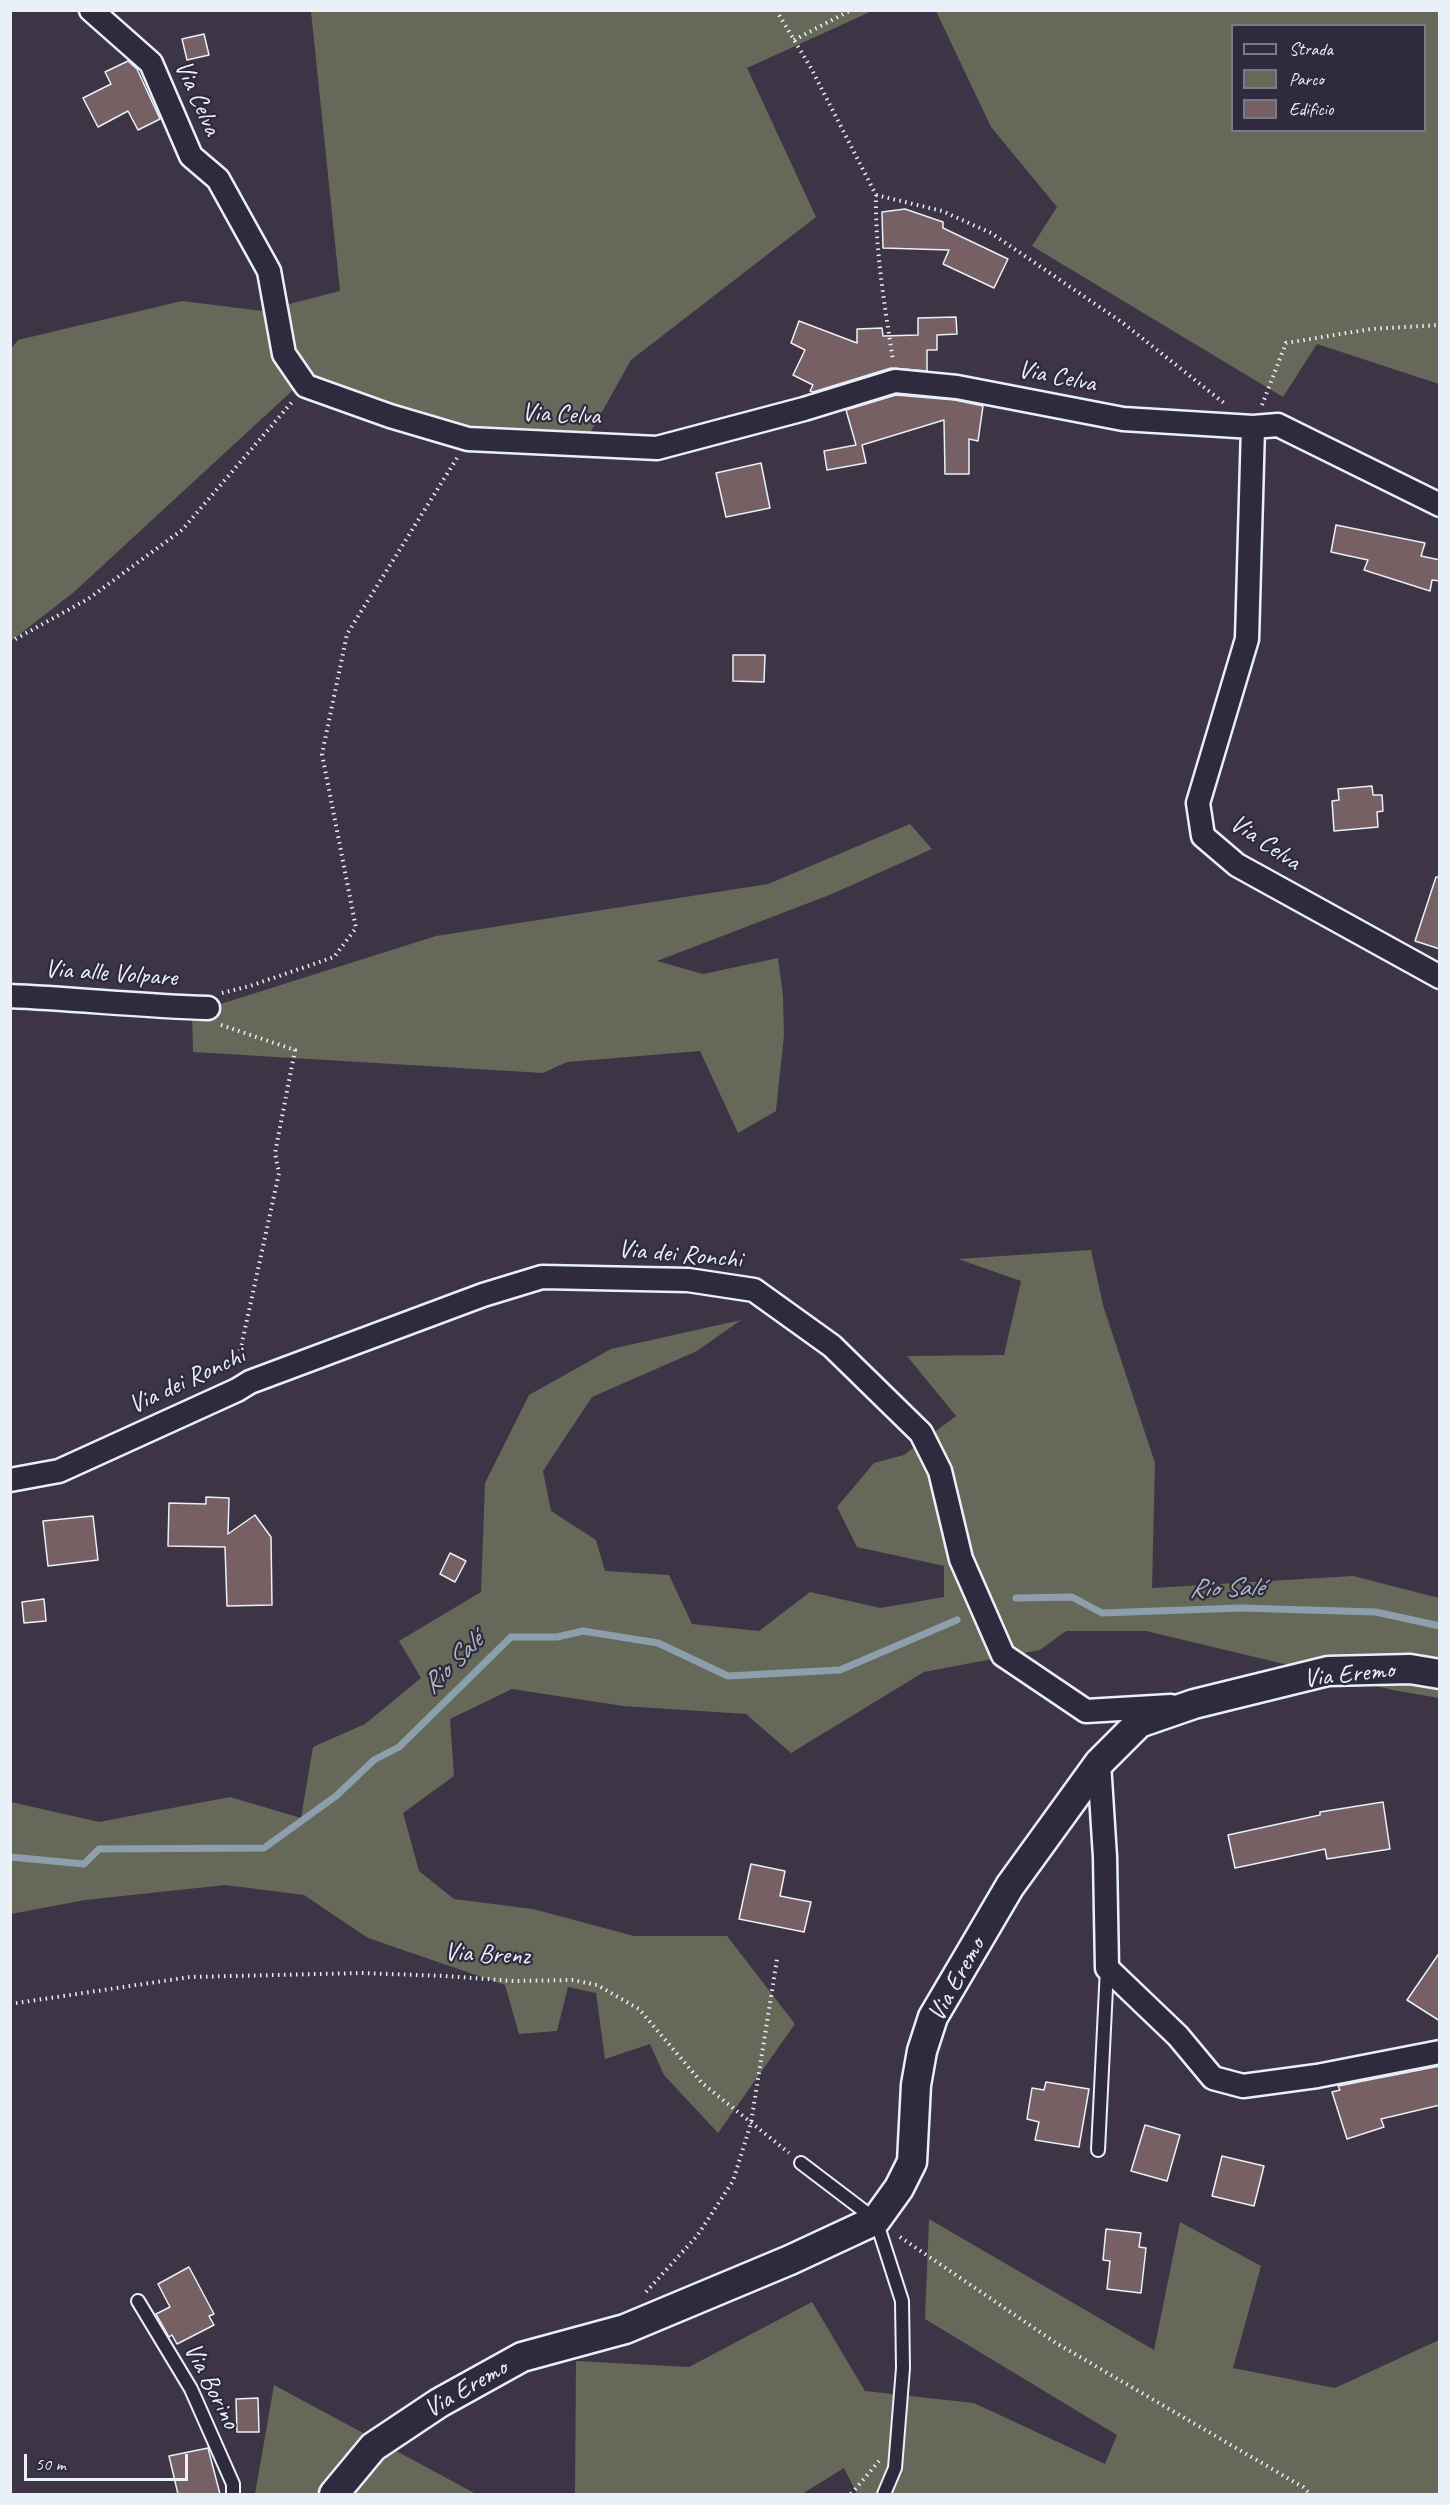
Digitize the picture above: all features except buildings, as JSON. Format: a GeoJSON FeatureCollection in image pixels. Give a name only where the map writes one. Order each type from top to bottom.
{"type":"FeatureCollection","features":[{"type":"Feature","properties":{"kind":"street","name":"Via Celva"},"geometry":{"type":"LineString","coordinates":[[91,10],[151,63],[191,156],[218,179],[269,271],[284,354],[306,386],[390,416],[468,439],[657,448],[804,409],[895,381],[957,387],[1124,419],[1253,427],[1278,425],[1440,505]]}},
{"type":"Feature","properties":{"kind":"street","name":"Via Celva"},"geometry":{"type":"LineString","coordinates":[[1253,427],[1248,639],[1198,804],[1203,836],[1237,865],[1440,977]]}},
{"type":"Feature","properties":{"kind":"street","name":"Via alle Volpare"},"geometry":{"type":"LineString","coordinates":[[10,996],[75,999],[150,1007],[208,1008]]}},
{"type":"Feature","properties":{"kind":"street","name":"Via dei Ronchi"},"geometry":{"type":"LineString","coordinates":[[10,1480],[59,1470],[237,1390],[250,1382],[483,1295],[542,1277],[688,1280],[754,1290],[832,1346],[921,1433],[940,1471],[961,1559],[1003,1655],[1086,1711],[1194,1704]]}},
{"type":"Feature","properties":{"kind":"street","name":"Via Eremo"},"geometry":{"type":"LineString","coordinates":[[334,2494],[373,2447],[440,2403],[522,2356],[625,2329],[790,2260],[876,2220],[899,2188],[912,2162],[916,2085],[922,2051],[933,2017],[1010,1886],[1099,1763],[1139,1723],[1194,1704],[1328,1671],[1410,1669],[1440,1674]]}},
{"type":"Feature","properties":{"kind":"street"},"geometry":{"type":"LineString","coordinates":[[1099,1763],[1105,1857],[1107,1968],[1178,2036],[1213,2078],[1244,2086],[1317,2076],[1440,2052]]}},
{"type":"Feature","properties":{"kind":"lane"},"geometry":{"type":"LineString","coordinates":[[1098,2150],[1107,1968]]}},
{"type":"Feature","properties":{"kind":"lane"},"geometry":{"type":"LineString","coordinates":[[801,2163],[876,2220],[903,2301],[903,2368],[895,2468],[884,2494]]}},
{"type":"Feature","properties":{"kind":"lane","name":"Via Borino"},"geometry":{"type":"LineString","coordinates":[[138,2301],[191,2389],[233,2484],[233,2494]]}},
{"type":"Feature","properties":{"kind":"path"},"geometry":{"type":"LineString","coordinates":[[776,10],[876,195],[885,304],[895,381]]}},
{"type":"Feature","properties":{"kind":"path"},"geometry":{"type":"LineString","coordinates":[[794,40],[851,10]]}},
{"type":"Feature","properties":{"kind":"path"},"geometry":{"type":"LineString","coordinates":[[876,195],[942,211],[990,233],[1123,323],[1253,427],[1286,343],[1371,329],[1440,325]]}},
{"type":"Feature","properties":{"kind":"path"},"geometry":{"type":"LineString","coordinates":[[10,642],[88,599],[182,530],[306,386]]}},
{"type":"Feature","properties":{"kind":"path"},"geometry":{"type":"LineString","coordinates":[[250,1382],[240,1352],[279,1173],[275,1153],[295,1050],[222,1026],[208,1008],[216,994],[250,986],[334,957],[356,928],[322,754],[347,634],[468,439]]}},
{"type":"Feature","properties":{"kind":"path"},"geometry":{"type":"LineString","coordinates":[[625,2329],[632,2307],[697,2236],[733,2181],[751,2123],[777,1959]]}},
{"type":"Feature","properties":{"kind":"path","name":"Via Brenz"},"geometry":{"type":"LineString","coordinates":[[10,2004],[190,1977],[362,1973],[514,1981],[572,1980],[597,1984],[639,2009],[702,2083],[801,2163]]}},
{"type":"Feature","properties":{"kind":"path"},"geometry":{"type":"LineString","coordinates":[[876,2220],[932,2261],[1056,2343],[1303,2487],[1310,2494]]}},
{"type":"Feature","properties":{"kind":"path"},"geometry":{"type":"LineString","coordinates":[[851,2494],[898,2437]]}},
{"type":"Feature","properties":{"kind":"green space"},"geometry":{"type":"Polygon","coordinates":[[[311,11],[872,11],[747,68],[816,217],[631,360],[585,442],[470,431],[306,378],[74,592],[11,641],[10,350],[18,340],[182,301],[262,311],[340,291],[311,11]]]}},
{"type":"Feature","properties":{"kind":"green space"},"geometry":{"type":"Polygon","coordinates":[[[936,11],[1439,11],[1439,384],[1317,344],[1283,397],[1032,246],[1057,207],[991,127],[936,11]]]}},
{"type":"Feature","properties":{"kind":"green space"},"geometry":{"type":"Polygon","coordinates":[[[910,824],[932,849],[832,894],[657,961],[703,974],[778,958],[783,996],[784,1035],[776,1111],[738,1133],[700,1051],[567,1062],[543,1073],[193,1052],[192,1013],[436,936],[768,884],[910,824]]]}},
{"type":"Feature","properties":{"kind":"green space"},"geometry":{"type":"Polygon","coordinates":[[[1091,1250],[1103,1305],[1155,1463],[1152,1588],[1353,1576],[1439,1598],[1439,1698],[1393,1690],[1146,1631],[1066,1631],[1040,1650],[924,1672],[791,1753],[746,1714],[623,1706],[512,1689],[450,1719],[454,1776],[403,1813],[419,1871],[454,1899],[533,1909],[634,1936],[727,1936],[795,2024],[718,2133],[664,2075],[650,2044],[605,2059],[596,1993],[568,1987],[557,2031],[519,2034],[505,1985],[368,1938],[304,1895],[225,1885],[85,1900],[11,1914],[11,1802],[99,1822],[230,1797],[301,1818],[313,1747],[365,1724],[421,1678],[399,1641],[481,1592],[485,1483],[529,1395],[611,1349],[741,1320],[697,1351],[592,1397],[543,1471],[551,1511],[596,1540],[605,1571],[669,1575],[692,1624],[759,1631],[810,1592],[880,1608],[944,1597],[944,1566],[857,1547],[837,1507],[874,1463],[904,1455],[956,1416],[907,1356],[1004,1355],[1021,1281],[958,1259],[1091,1250]]]}},
{"type":"Feature","properties":{"kind":"green space"},"geometry":{"type":"Polygon","coordinates":[[[929,2219],[1154,2350],[1180,2222],[1261,2266],[1233,2368],[1335,2388],[1439,2340],[1439,2494],[857,2494],[844,2468],[802,2494],[575,2494],[576,2361],[689,2367],[812,2302],[865,2391],[974,2403],[1105,2464],[1117,2435],[925,2319],[929,2219]]]}},
{"type":"Feature","properties":{"kind":"green space"},"geometry":{"type":"Polygon","coordinates":[[[274,2385],[476,2494],[255,2494],[274,2385]]]}},
{"type":"Feature","properties":{"kind":"waterway","name":"Rio Salé"},"geometry":{"type":"LineString","coordinates":[[1016,1598],[1072,1597],[1102,1613],[1240,1608],[1376,1612],[1440,1626]]}},
{"type":"Feature","properties":{"kind":"waterway","name":"Rio Salé"},"geometry":{"type":"LineString","coordinates":[[10,1857],[84,1864],[99,1849],[264,1848],[336,1796],[374,1760],[399,1747],[511,1637],[557,1637],[583,1631],[658,1643],[728,1676],[840,1670],[957,1620]]}}]}
